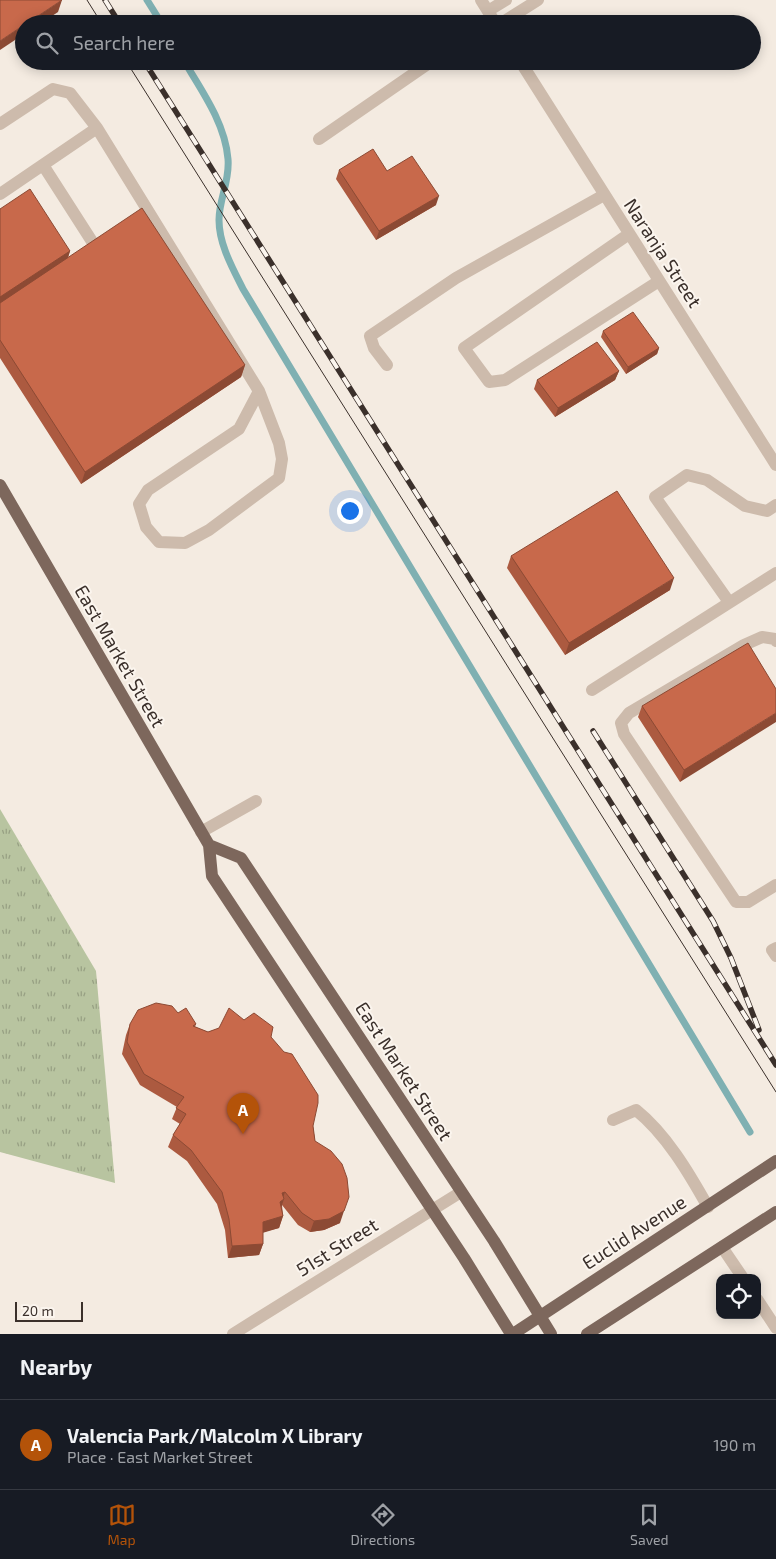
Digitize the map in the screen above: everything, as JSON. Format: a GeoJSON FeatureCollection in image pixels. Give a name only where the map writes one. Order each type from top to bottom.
{"type":"FeatureCollection","features":[{"type":"Feature","properties":{"kind":"main road","name":"East Market Street"},"geometry":{"type":"LineString","coordinates":[[0,485],[201,832],[210,845],[241,858],[461,1192],[551,1334]]}},
{"type":"Feature","properties":{"kind":"main road"},"geometry":{"type":"LineString","coordinates":[[210,845],[212,876],[512,1334]]}},
{"type":"Feature","properties":{"kind":"main road","name":"Euclid Avenue"},"geometry":{"type":"LineString","coordinates":[[512,1334],[776,1161]]}},
{"type":"Feature","properties":{"kind":"main road"},"geometry":{"type":"LineString","coordinates":[[588,1334],[776,1212]]}},
{"type":"Feature","properties":{"kind":"street"},"geometry":{"type":"LineString","coordinates":[[481,0],[490,15]]}},
{"type":"Feature","properties":{"kind":"street"},"geometry":{"type":"LineString","coordinates":[[496,15],[506,0]]}},
{"type":"Feature","properties":{"kind":"street"},"geometry":{"type":"LineString","coordinates":[[504,15],[538,0]]}},
{"type":"Feature","properties":{"kind":"street"},"geometry":{"type":"LineString","coordinates":[[319,139],[419,70]]}},
{"type":"Feature","properties":{"kind":"street","name":"Naranja Street"},"geometry":{"type":"LineString","coordinates":[[526,70],[776,465]]}},
{"type":"Feature","properties":{"kind":"street"},"geometry":{"type":"LineString","coordinates":[[0,124],[53,89],[70,93],[97,128],[259,390],[279,443],[282,459],[279,478],[209,530],[185,543],[159,542],[146,527],[139,504],[148,490],[239,429],[259,390]]}},
{"type":"Feature","properties":{"kind":"street"},"geometry":{"type":"LineString","coordinates":[[0,194],[97,128]]}},
{"type":"Feature","properties":{"kind":"street"},"geometry":{"type":"LineString","coordinates":[[43,165],[93,243]]}},
{"type":"Feature","properties":{"kind":"street"},"geometry":{"type":"LineString","coordinates":[[387,365],[374,348],[370,336],[456,278],[604,195]]}},
{"type":"Feature","properties":{"kind":"street"},"geometry":{"type":"LineString","coordinates":[[629,234],[464,348],[489,382],[505,380],[659,281]]}},
{"type":"Feature","properties":{"kind":"street"},"geometry":{"type":"LineString","coordinates":[[729,602],[655,497],[687,475],[707,480],[745,506],[767,511],[776,506]]}},
{"type":"Feature","properties":{"kind":"street"},"geometry":{"type":"LineString","coordinates":[[592,690],[776,573]]}},
{"type":"Feature","properties":{"kind":"street"},"geometry":{"type":"LineString","coordinates":[[776,642],[775,639],[762,637],[744,645],[629,713],[621,723],[624,734],[736,902],[748,902],[776,885]]}},
{"type":"Feature","properties":{"kind":"street"},"geometry":{"type":"LineString","coordinates":[[201,832],[256,801]]}},
{"type":"Feature","properties":{"kind":"street"},"geometry":{"type":"LineString","coordinates":[[776,948],[772,950],[776,956]]}},
{"type":"Feature","properties":{"kind":"street"},"geometry":{"type":"LineString","coordinates":[[613,1120],[636,1110],[650,1121],[693,1182],[708,1207]]}},
{"type":"Feature","properties":{"kind":"street","name":"51st Street"},"geometry":{"type":"LineString","coordinates":[[234,1334],[461,1192]]}},
{"type":"Feature","properties":{"kind":"street"},"geometry":{"type":"LineString","coordinates":[[722,1247],[740,1274]]}},
{"type":"Feature","properties":{"kind":"street"},"geometry":{"type":"LineString","coordinates":[[761,1305],[776,1328]]}},
{"type":"Feature","properties":{"kind":"green space"},"geometry":{"type":"Polygon","coordinates":[[[0,809],[96,971],[115,1183],[0,1152],[0,809]]]}},
{"type":"Feature","properties":{"kind":"building"},"geometry":{"type":"Polygon","coordinates":[[[0,0],[62,0],[40,15],[15,15],[15,31],[0,41],[0,0]]]}},
{"type":"Feature","properties":{"kind":"building"},"geometry":{"type":"Polygon","coordinates":[[[373,149],[387,171],[412,156],[439,196],[379,231],[339,170],[373,149]]]}},
{"type":"Feature","properties":{"kind":"building"},"geometry":{"type":"Polygon","coordinates":[[[30,189],[70,251],[0,297],[0,209],[30,189]]]}},
{"type":"Feature","properties":{"kind":"building"},"geometry":{"type":"Polygon","coordinates":[[[142,208],[245,365],[85,472],[0,340],[0,303],[142,208]]]}},
{"type":"Feature","properties":{"kind":"building"},"geometry":{"type":"Polygon","coordinates":[[[633,312],[659,348],[628,367],[603,331],[633,312]]]}},
{"type":"Feature","properties":{"kind":"building"},"geometry":{"type":"Polygon","coordinates":[[[597,342],[619,371],[558,408],[537,380],[597,342]]]}},
{"type":"Feature","properties":{"kind":"building"},"geometry":{"type":"Polygon","coordinates":[[[617,491],[674,578],[569,643],[511,556],[617,491]]]}},
{"type":"Feature","properties":{"kind":"building"},"geometry":{"type":"Polygon","coordinates":[[[748,643],[776,689],[776,713],[684,770],[642,706],[748,643]]]}},
{"type":"Feature","properties":{"kind":"building"},"geometry":{"type":"Polygon","coordinates":[[[156,1003],[172,1006],[178,1013],[186,1008],[196,1024],[193,1026],[208,1032],[219,1028],[229,1008],[244,1020],[254,1013],[273,1027],[271,1037],[284,1052],[292,1054],[318,1095],[313,1126],[315,1141],[331,1151],[342,1164],[347,1178],[349,1197],[344,1211],[329,1219],[314,1221],[302,1213],[285,1192],[282,1193],[284,1199],[280,1202],[283,1216],[263,1222],[263,1244],[232,1246],[229,1219],[222,1192],[191,1150],[173,1135],[186,1114],[176,1108],[184,1097],[144,1074],[127,1042],[130,1024],[138,1010],[156,1003]]]}},
{"type":"Feature","properties":{"kind":"waterway"},"geometry":{"type":"LineString","coordinates":[[147,0],[156,15]]}},
{"type":"Feature","properties":{"kind":"waterway"},"geometry":{"type":"LineString","coordinates":[[189,70],[218,120],[226,146],[228,167],[219,212],[221,238],[243,289],[750,1132]]}},
{"type":"Feature","properties":{"kind":"tram line"},"geometry":{"type":"LineString","coordinates":[[87,0],[96,15]]}},
{"type":"Feature","properties":{"kind":"tram line"},"geometry":{"type":"LineString","coordinates":[[132,70],[776,1092]]}},
{"type":"Feature","properties":{"kind":"railway"},"geometry":{"type":"LineString","coordinates":[[105,0],[114,15]]}},
{"type":"Feature","properties":{"kind":"railway"},"geometry":{"type":"LineString","coordinates":[[150,70],[776,1065]]}},
{"type":"Feature","properties":{"kind":"railway"},"geometry":{"type":"LineString","coordinates":[[593,731],[713,921],[731,958],[759,1030]]}},
{"type":"Feature","properties":{"kind":"place","name":"Valencia Park/Malcolm X Library"},"geometry":{"type":"Point","coordinates":[243,1134]}}]}
